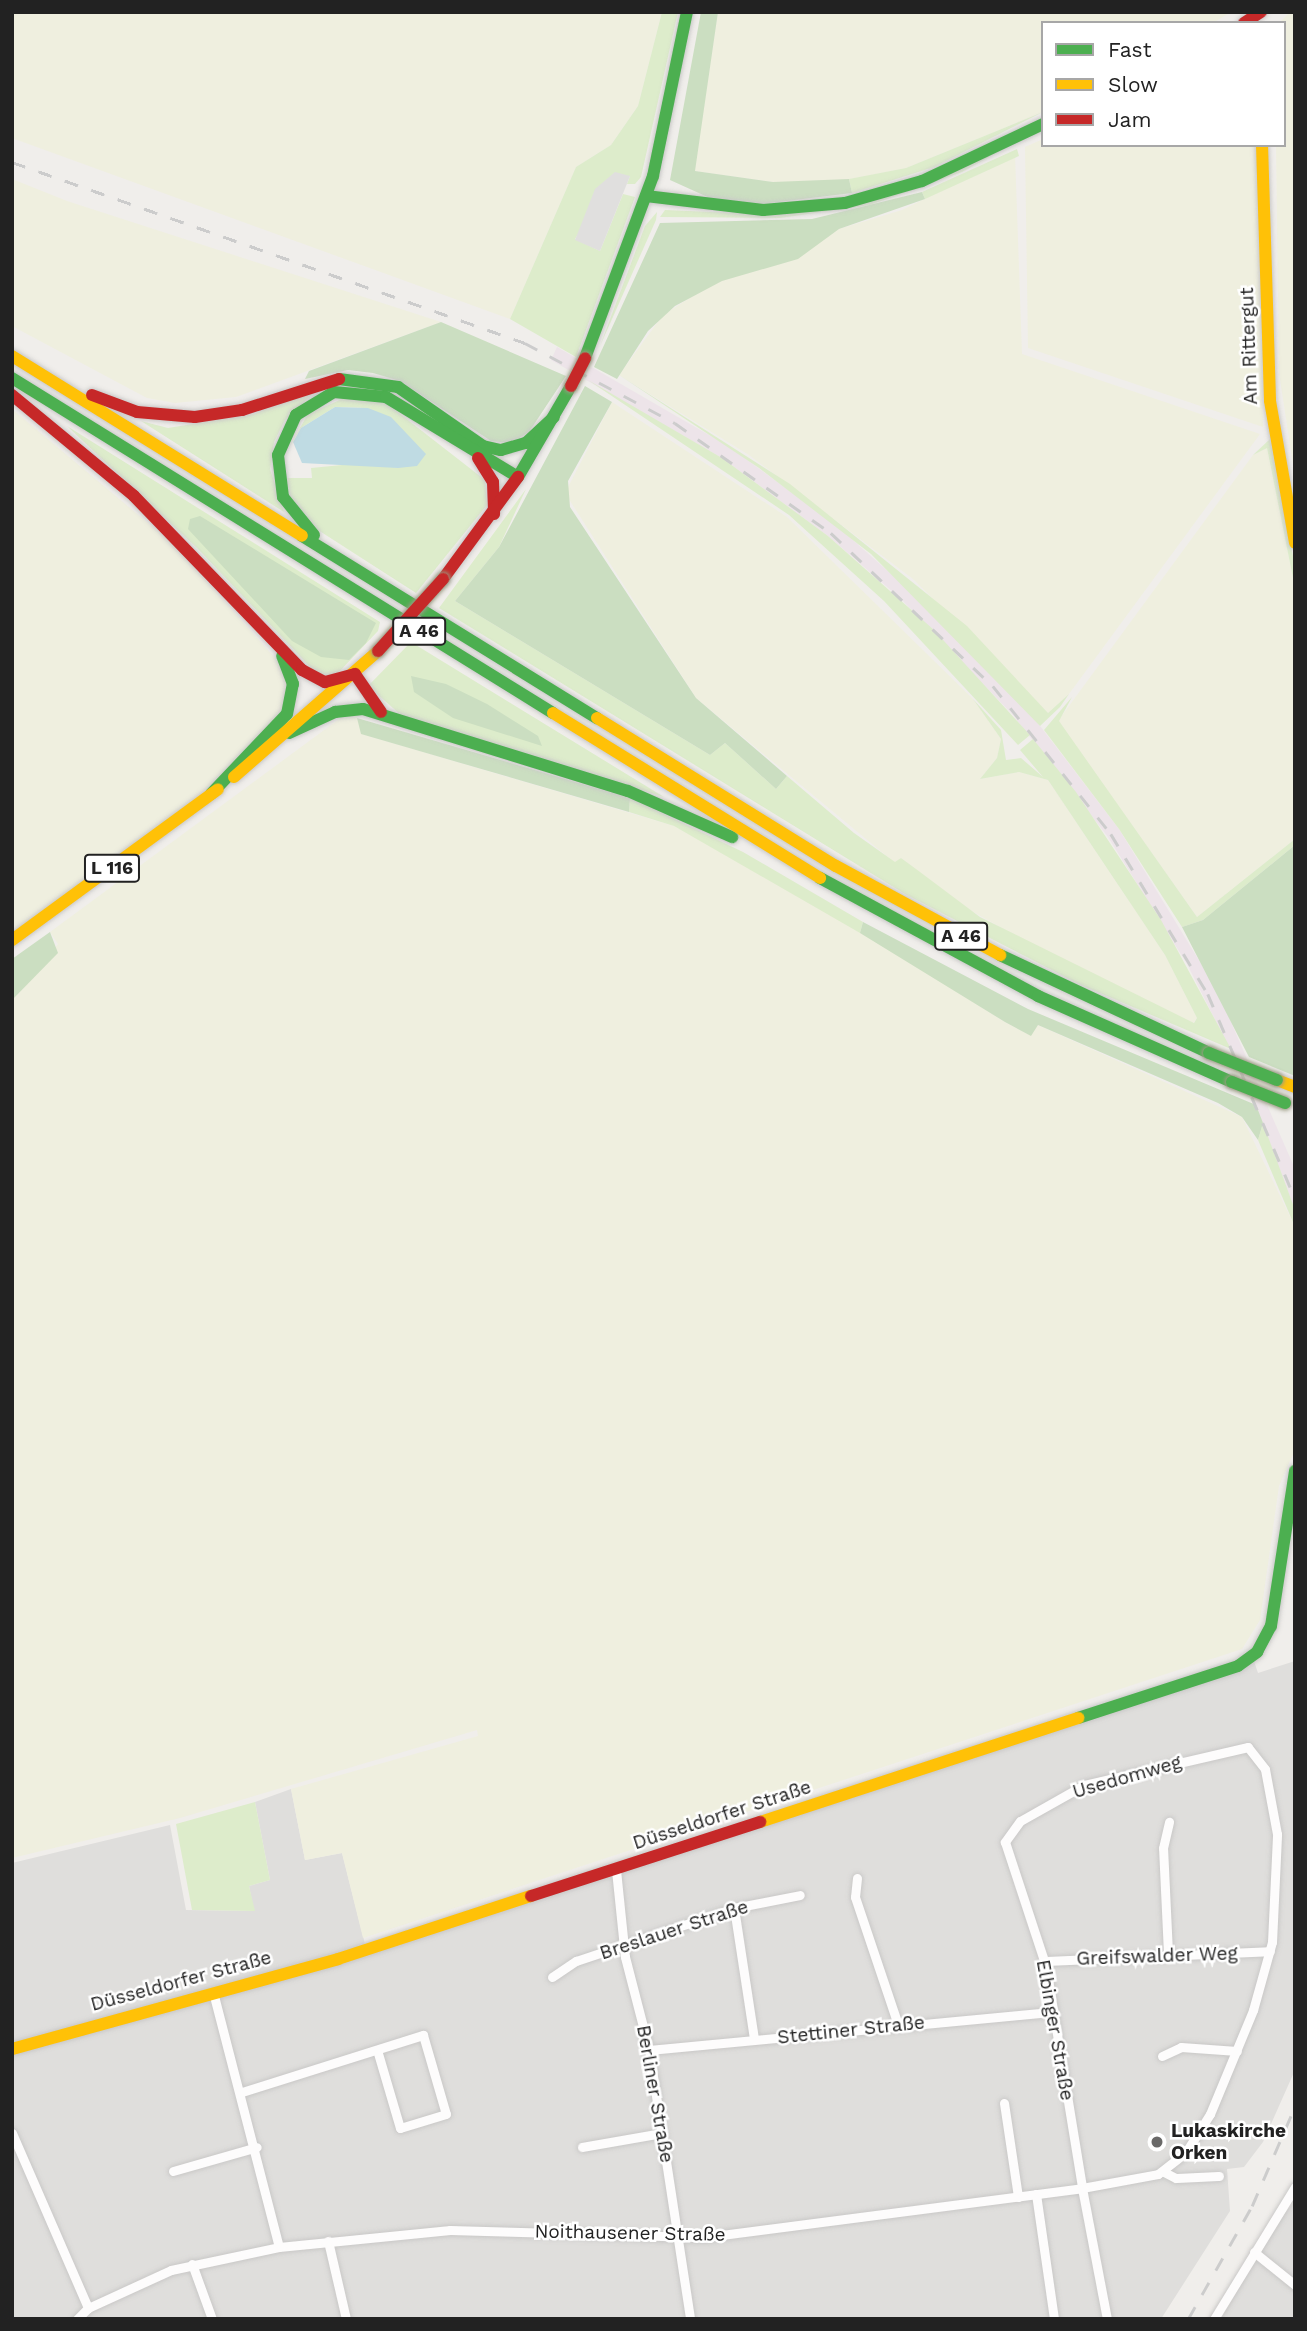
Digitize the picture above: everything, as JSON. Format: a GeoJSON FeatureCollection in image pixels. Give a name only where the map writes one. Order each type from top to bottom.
{"type":"FeatureCollection","features":[{"type":"Feature","properties":{"kind":"main road","name":"L 116"},"geometry":{"type":"LineString","coordinates":[[12,940],[211,794],[289,733],[378,651],[443,579],[494,513],[554,417],[585,358],[646,197],[687,12]]}},
{"type":"Feature","properties":{"kind":"main road"},"geometry":{"type":"LineString","coordinates":[[646,197],[763,210],[845,203],[933,176],[1041,125]]}},
{"type":"Feature","properties":{"kind":"main road","name":"Am Rittergut"},"geometry":{"type":"LineString","coordinates":[[1262,147],[1268,381],[1295,543]]}},
{"type":"Feature","properties":{"kind":"main road","name":"A 46"},"geometry":{"type":"LineString","coordinates":[[12,356],[902,904],[1059,986],[1209,1053],[1295,1087]]}},
{"type":"Feature","properties":{"kind":"main road"},"geometry":{"type":"LineString","coordinates":[[26,364],[114,406],[171,418],[236,412],[325,379],[369,378],[409,393],[480,451],[492,479],[494,513]]}},
{"type":"Feature","properties":{"kind":"main road","name":"A 46"},"geometry":{"type":"LineString","coordinates":[[12,378],[827,882],[1038,996],[1290,1105]]}},
{"type":"Feature","properties":{"kind":"main road"},"geometry":{"type":"LineString","coordinates":[[377,583],[310,532],[287,505],[276,465],[290,423],[323,395],[368,391],[409,409],[518,477]]}},
{"type":"Feature","properties":{"kind":"main road"},"geometry":{"type":"LineString","coordinates":[[12,395],[134,496],[269,637],[315,679],[355,674],[366,697],[389,716]]}},
{"type":"Feature","properties":{"kind":"main road"},"geometry":{"type":"LineString","coordinates":[[480,451],[518,447],[554,417]]}},
{"type":"Feature","properties":{"kind":"main road"},"geometry":{"type":"LineString","coordinates":[[211,794],[290,708],[292,677],[269,637]]}},
{"type":"Feature","properties":{"kind":"main road"},"geometry":{"type":"LineString","coordinates":[[289,733],[348,709],[389,716],[628,791],[827,882]]}},
{"type":"Feature","properties":{"kind":"main road","name":"Düsseldorfer Straße"},"geometry":{"type":"LineString","coordinates":[[12,2049],[214,1992],[616,1870],[1241,1665],[1260,1648],[1272,1623],[1295,1471]]}},
{"type":"Feature","properties":{"kind":"street","name":"Usedomweg"},"geometry":{"type":"LineString","coordinates":[[1007,1836],[1020,1821],[1088,1784],[1236,1746],[1258,1753],[1279,1861],[1270,1951]]}},
{"type":"Feature","properties":{"kind":"street"},"geometry":{"type":"LineString","coordinates":[[1168,1953],[1163,1847],[1169,1822]]}},
{"type":"Feature","properties":{"kind":"street","name":"Elbinger Straße"},"geometry":{"type":"LineString","coordinates":[[1007,1836],[1006,1854],[1045,1961],[1082,2188],[1107,2319]]}},
{"type":"Feature","properties":{"kind":"street","name":"Berliner Straße"},"geometry":{"type":"LineString","coordinates":[[616,1870],[623,1945],[649,2050],[690,2319]]}},
{"type":"Feature","properties":{"kind":"street"},"geometry":{"type":"LineString","coordinates":[[857,1878],[855,1897],[898,2025]]}},
{"type":"Feature","properties":{"kind":"street","name":"Breslauer Straße"},"geometry":{"type":"LineString","coordinates":[[552,1977],[623,1945],[734,1908],[800,1895]]}},
{"type":"Feature","properties":{"kind":"street"},"geometry":{"type":"LineString","coordinates":[[734,1908],[754,2039]]}},
{"type":"Feature","properties":{"kind":"street","name":"Greifswalder Weg"},"geometry":{"type":"LineString","coordinates":[[1045,1961],[1168,1953],[1270,1951]]}},
{"type":"Feature","properties":{"kind":"street"},"geometry":{"type":"LineString","coordinates":[[1164,2172],[1200,2132],[1237,2051],[1270,1951]]}},
{"type":"Feature","properties":{"kind":"street"},"geometry":{"type":"LineString","coordinates":[[214,1992],[257,2147],[279,2246]]}},
{"type":"Feature","properties":{"kind":"street","name":"Stettiner Straße"},"geometry":{"type":"LineString","coordinates":[[649,2050],[1053,2012]]}},
{"type":"Feature","properties":{"kind":"street"},"geometry":{"type":"LineString","coordinates":[[242,2092],[423,2035],[446,2114],[400,2129],[377,2050]]}},
{"type":"Feature","properties":{"kind":"street"},"geometry":{"type":"LineString","coordinates":[[1162,2056],[1181,2047],[1237,2051]]}},
{"type":"Feature","properties":{"kind":"street"},"geometry":{"type":"LineString","coordinates":[[1004,2103],[1018,2196]]}},
{"type":"Feature","properties":{"kind":"street"},"geometry":{"type":"LineString","coordinates":[[12,2133],[88,2308],[77,2319]]}},
{"type":"Feature","properties":{"kind":"street"},"geometry":{"type":"LineString","coordinates":[[582,2147],[662,2133]]}},
{"type":"Feature","properties":{"kind":"street"},"geometry":{"type":"LineString","coordinates":[[173,2171],[257,2147]]}},
{"type":"Feature","properties":{"kind":"street","name":"Noithausener Straße"},"geometry":{"type":"LineString","coordinates":[[88,2308],[192,2263],[279,2246],[450,2230],[678,2237],[1082,2188],[1164,2172],[1176,2178],[1219,2176]]}},
{"type":"Feature","properties":{"kind":"street"},"geometry":{"type":"LineString","coordinates":[[1214,2319],[1295,2187]]}},
{"type":"Feature","properties":{"kind":"street"},"geometry":{"type":"LineString","coordinates":[[1036,2194],[1054,2319]]}},
{"type":"Feature","properties":{"kind":"street"},"geometry":{"type":"LineString","coordinates":[[328,2241],[346,2319]]}},
{"type":"Feature","properties":{"kind":"street"},"geometry":{"type":"LineString","coordinates":[[1254,2252],[1295,2285]]}},
{"type":"Feature","properties":{"kind":"street"},"geometry":{"type":"LineString","coordinates":[[192,2263],[212,2319]]}},
{"type":"Feature","properties":{"kind":"shaded area"},"geometry":{"type":"Polygon","coordinates":[[[615,172],[630,176],[600,251],[575,240],[595,189],[615,172]]]}},
{"type":"Feature","properties":{"kind":"shaded area"},"geometry":{"type":"Polygon","coordinates":[[[557,347],[728,446],[836,525],[944,621],[1034,718],[1119,829],[1217,990],[1295,1169],[1295,1210],[1245,1079],[1187,964],[1108,837],[1012,714],[900,598],[828,536],[722,458],[551,360],[557,347]]]}},
{"type":"Feature","properties":{"kind":"shaded area"},"geometry":{"type":"Polygon","coordinates":[[[1253,1658],[1258,1673],[1295,1661],[1295,2070],[1263,2142],[1244,2167],[1227,2169],[1230,2211],[1161,2319],[12,2319],[12,1863],[170,1825],[186,1910],[254,1911],[249,1886],[270,1880],[255,1802],[291,1789],[305,1860],[342,1853],[367,1952],[1253,1658]]]}},
{"type":"Feature","properties":{"kind":"shaded area"},"geometry":{"type":"Polygon","coordinates":[[[1295,2201],[1295,2319],[1221,2319],[1275,2225],[1295,2201]]]}},
{"type":"Feature","properties":{"kind":"green space"},"geometry":{"type":"Polygon","coordinates":[[[12,12],[662,12],[638,106],[611,145],[576,167],[510,319],[12,138],[12,12]]]}},
{"type":"Feature","properties":{"kind":"green space"},"geometry":{"type":"Polygon","coordinates":[[[662,12],[678,12],[641,177],[635,184],[627,184],[630,176],[612,180],[575,239],[600,251],[623,194],[635,197],[576,357],[510,319],[576,167],[611,145],[638,106],[662,12]]]}},
{"type":"Feature","properties":{"kind":"green space"},"geometry":{"type":"Polygon","coordinates":[[[701,12],[718,12],[695,171],[773,182],[849,179],[852,193],[762,204],[712,199],[670,180],[701,12]]]}},
{"type":"Feature","properties":{"kind":"green space"},"geometry":{"type":"Polygon","coordinates":[[[718,12],[1231,12],[1216,21],[1041,21],[1041,113],[906,168],[836,182],[773,182],[694,171],[718,12]]]}},
{"type":"Feature","properties":{"kind":"green space"},"geometry":{"type":"Polygon","coordinates":[[[1290,12],[1295,12],[1295,477],[1279,373],[1276,147],[1286,147],[1286,21],[1281,21],[1290,12]]]}},
{"type":"Feature","properties":{"kind":"green space"},"geometry":{"type":"Polygon","coordinates":[[[1041,113],[934,167],[852,193],[849,179],[906,168],[1041,113]]]}},
{"type":"Feature","properties":{"kind":"green space"},"geometry":{"type":"Polygon","coordinates":[[[1041,140],[1041,147],[1257,147],[1263,427],[1028,348],[1025,147],[1041,140]]]}},
{"type":"Feature","properties":{"kind":"green space"},"geometry":{"type":"Polygon","coordinates":[[[1011,145],[962,172],[870,205],[780,218],[660,217],[665,210],[779,215],[869,203],[1011,145]]]}},
{"type":"Feature","properties":{"kind":"green space"},"geometry":{"type":"Polygon","coordinates":[[[1017,149],[1019,156],[925,199],[922,192],[1017,149]]]}},
{"type":"Feature","properties":{"kind":"green space"},"geometry":{"type":"Polygon","coordinates":[[[1015,154],[1022,354],[1260,434],[1069,694],[1048,713],[913,579],[749,455],[619,375],[663,315],[707,287],[839,229],[902,210],[1015,154]]]}},
{"type":"Feature","properties":{"kind":"green space"},"geometry":{"type":"Polygon","coordinates":[[[12,179],[67,201],[441,322],[236,397],[175,403],[147,398],[12,326],[12,179]]]}},
{"type":"Feature","properties":{"kind":"green space"},"geometry":{"type":"Polygon","coordinates":[[[922,192],[925,199],[839,229],[798,259],[722,281],[675,306],[648,331],[617,379],[594,367],[660,223],[812,219],[922,192]]]}},
{"type":"Feature","properties":{"kind":"green space"},"geometry":{"type":"Polygon","coordinates":[[[657,212],[656,220],[600,346],[645,226],[657,212]]]}},
{"type":"Feature","properties":{"kind":"green space"},"geometry":{"type":"Polygon","coordinates":[[[441,322],[566,376],[529,432],[511,443],[491,441],[400,381],[373,373],[348,370],[305,379],[309,371],[441,322]]]}},
{"type":"Feature","properties":{"kind":"green space"},"geometry":{"type":"Polygon","coordinates":[[[619,375],[790,484],[967,626],[1048,713],[1069,694],[1060,707],[1040,726],[871,554],[759,468],[619,375]]]}},
{"type":"Feature","properties":{"kind":"green space"},"geometry":{"type":"Polygon","coordinates":[[[588,380],[722,458],[828,536],[934,630],[1030,735],[1018,745],[884,601],[789,515],[588,380]]]}},
{"type":"Feature","properties":{"kind":"green space"},"geometry":{"type":"Polygon","coordinates":[[[321,386],[285,420],[274,442],[270,469],[284,512],[141,421],[168,428],[254,414],[321,386]]]}},
{"type":"Feature","properties":{"kind":"green space"},"geometry":{"type":"Polygon","coordinates":[[[585,386],[612,402],[568,481],[570,507],[696,698],[787,776],[776,789],[725,743],[710,755],[455,601],[499,547],[585,386]]]}},
{"type":"Feature","properties":{"kind":"green space"},"geometry":{"type":"Polygon","coordinates":[[[351,395],[386,403],[485,480],[487,505],[416,593],[318,530],[289,495],[287,478],[312,478],[311,468],[373,462],[398,468],[368,408],[335,407],[301,428],[286,452],[308,414],[351,395]]]}},
{"type":"Feature","properties":{"kind":"green space"},"geometry":{"type":"Polygon","coordinates":[[[612,402],[787,517],[973,699],[1001,739],[997,758],[980,779],[1019,772],[1048,780],[1165,955],[1197,1018],[1193,1023],[1035,947],[961,905],[901,858],[895,863],[696,698],[565,493],[612,402]]]}},
{"type":"Feature","properties":{"kind":"green space"},"geometry":{"type":"Polygon","coordinates":[[[12,409],[173,544],[292,677],[292,700],[223,778],[12,940],[12,409]]]}},
{"type":"Feature","properties":{"kind":"green space"},"geometry":{"type":"Polygon","coordinates":[[[67,426],[380,622],[378,631],[335,676],[317,674],[198,549],[67,426]]]}},
{"type":"Feature","properties":{"kind":"green space"},"geometry":{"type":"Polygon","coordinates":[[[1270,439],[1295,566],[1295,588],[1267,448],[1253,455],[1270,439]]]}},
{"type":"Feature","properties":{"kind":"green space"},"geometry":{"type":"Polygon","coordinates":[[[1267,448],[1295,588],[1295,839],[1197,917],[1058,721],[1253,455],[1267,448]]]}},
{"type":"Feature","properties":{"kind":"green space"},"geometry":{"type":"Polygon","coordinates":[[[526,489],[499,547],[455,601],[710,755],[725,743],[776,789],[787,776],[854,833],[895,862],[901,858],[980,917],[1194,1023],[1197,1018],[1165,955],[1048,780],[1019,772],[980,779],[997,758],[1001,739],[973,699],[1001,730],[1006,760],[1021,758],[1043,777],[1020,750],[1033,739],[1076,792],[1161,920],[1231,1049],[1079,984],[905,894],[439,608],[526,489]]]}},
{"type":"Feature","properties":{"kind":"green space"},"geometry":{"type":"Polygon","coordinates":[[[200,516],[376,623],[366,643],[349,660],[321,657],[292,641],[188,529],[190,519],[200,516]]]}},
{"type":"Feature","properties":{"kind":"green space"},"geometry":{"type":"Polygon","coordinates":[[[411,642],[664,797],[402,716],[368,686],[411,642]]]}},
{"type":"Feature","properties":{"kind":"green space"},"geometry":{"type":"Polygon","coordinates":[[[411,676],[446,684],[487,704],[538,736],[542,746],[453,718],[414,692],[411,676]]]}},
{"type":"Feature","properties":{"kind":"green space"},"geometry":{"type":"Polygon","coordinates":[[[1072,697],[1059,721],[1197,917],[1295,839],[1295,845],[1203,920],[1182,927],[1119,829],[1044,730],[1072,697]]]}},
{"type":"Feature","properties":{"kind":"green space"},"geometry":{"type":"Polygon","coordinates":[[[354,708],[362,734],[674,826],[822,907],[1030,1035],[1038,1025],[1242,1117],[1295,1227],[1295,1450],[1279,1486],[1260,1620],[1242,1649],[363,1938],[342,1853],[305,1860],[291,1789],[478,1736],[477,1730],[180,1818],[12,1858],[12,1000],[58,944],[50,932],[354,708]]]}},
{"type":"Feature","properties":{"kind":"green space"},"geometry":{"type":"Polygon","coordinates":[[[357,718],[630,798],[629,812],[361,734],[357,718]]]}},
{"type":"Feature","properties":{"kind":"green space"},"geometry":{"type":"Polygon","coordinates":[[[630,798],[743,852],[863,922],[860,933],[674,826],[629,812],[630,798]]]}},
{"type":"Feature","properties":{"kind":"green space"},"geometry":{"type":"Polygon","coordinates":[[[1295,845],[1295,1076],[1249,1057],[1182,927],[1203,920],[1295,845]]]}},
{"type":"Feature","properties":{"kind":"green space"},"geometry":{"type":"Polygon","coordinates":[[[863,922],[1028,1009],[1256,1105],[1263,1123],[1258,1140],[1242,1117],[1218,1103],[1038,1025],[1031,1036],[1005,1022],[860,933],[863,922]]]}},
{"type":"Feature","properties":{"kind":"green space"},"geometry":{"type":"Polygon","coordinates":[[[50,932],[58,953],[12,1000],[12,959],[50,932]]]}},
{"type":"Feature","properties":{"kind":"green space"},"geometry":{"type":"Polygon","coordinates":[[[1263,1123],[1295,1210],[1295,1227],[1258,1140],[1263,1123]]]}},
{"type":"Feature","properties":{"kind":"green space"},"geometry":{"type":"Polygon","coordinates":[[[255,1802],[270,1880],[249,1886],[255,1911],[192,1910],[176,1824],[255,1802]]]}},
{"type":"Feature","properties":{"kind":"water"},"geometry":{"type":"Polygon","coordinates":[[[335,407],[368,408],[391,417],[426,454],[417,466],[398,468],[302,463],[293,442],[301,428],[335,407]]]}},
{"type":"Feature","properties":{"kind":"railway"},"geometry":{"type":"LineString","coordinates":[[12,162],[525,343],[675,423],[831,533],[993,686],[1111,834],[1208,994],[1295,1198]]}},
{"type":"Feature","properties":{"kind":"railway"},"geometry":{"type":"LineString","coordinates":[[1188,2319],[1252,2206],[1295,2106]]}},
{"type":"Feature","properties":{"kind":"traffic: fast"},"geometry":{"type":"LineString","coordinates":[[585,358],[653,176],[687,12]]}},
{"type":"Feature","properties":{"kind":"traffic: fast"},"geometry":{"type":"LineString","coordinates":[[646,196],[763,210],[845,203],[922,181],[1041,125]]}},
{"type":"Feature","properties":{"kind":"traffic: fast"},"geometry":{"type":"LineString","coordinates":[[12,378],[553,713]]}},
{"type":"Feature","properties":{"kind":"traffic: fast"},"geometry":{"type":"LineString","coordinates":[[339,379],[398,387],[483,446],[501,450],[526,443],[554,417]]}},
{"type":"Feature","properties":{"kind":"traffic: fast"},"geometry":{"type":"LineString","coordinates":[[518,477],[571,386]]}},
{"type":"Feature","properties":{"kind":"traffic: fast"},"geometry":{"type":"LineString","coordinates":[[314,535],[283,497],[278,455],[296,415],[334,392],[386,397],[518,477]]}},
{"type":"Feature","properties":{"kind":"traffic: fast"},"geometry":{"type":"LineString","coordinates":[[302,536],[597,718]]}},
{"type":"Feature","properties":{"kind":"traffic: fast"},"geometry":{"type":"LineString","coordinates":[[211,794],[287,714],[293,684],[282,656]]}},
{"type":"Feature","properties":{"kind":"traffic: fast"},"geometry":{"type":"LineString","coordinates":[[289,733],[335,712],[363,709],[628,791],[732,837]]}},
{"type":"Feature","properties":{"kind":"traffic: fast"},"geometry":{"type":"LineString","coordinates":[[820,878],[1038,996],[1232,1082]]}},
{"type":"Feature","properties":{"kind":"traffic: fast"},"geometry":{"type":"LineString","coordinates":[[1000,955],[1209,1053]]}},
{"type":"Feature","properties":{"kind":"traffic: fast"},"geometry":{"type":"LineString","coordinates":[[1209,1053],[1277,1080]]}},
{"type":"Feature","properties":{"kind":"traffic: fast"},"geometry":{"type":"LineString","coordinates":[[1232,1082],[1285,1103]]}},
{"type":"Feature","properties":{"kind":"traffic: fast"},"geometry":{"type":"LineString","coordinates":[[1078,1718],[1238,1666],[1257,1652],[1271,1626],[1295,1471]]}},
{"type":"Feature","properties":{"kind":"traffic: slow"},"geometry":{"type":"LineString","coordinates":[[1262,147],[1270,401],[1295,543]]}},
{"type":"Feature","properties":{"kind":"traffic: slow"},"geometry":{"type":"LineString","coordinates":[[12,356],[302,536]]}},
{"type":"Feature","properties":{"kind":"traffic: slow"},"geometry":{"type":"LineString","coordinates":[[234,777],[378,651]]}},
{"type":"Feature","properties":{"kind":"traffic: slow"},"geometry":{"type":"LineString","coordinates":[[553,713],[820,878]]}},
{"type":"Feature","properties":{"kind":"traffic: slow"},"geometry":{"type":"LineString","coordinates":[[597,718],[836,866],[1000,955]]}},
{"type":"Feature","properties":{"kind":"traffic: slow"},"geometry":{"type":"LineString","coordinates":[[12,940],[218,789]]}},
{"type":"Feature","properties":{"kind":"traffic: slow"},"geometry":{"type":"LineString","coordinates":[[1277,1080],[1295,1087]]}},
{"type":"Feature","properties":{"kind":"traffic: slow"},"geometry":{"type":"LineString","coordinates":[[760,1822],[1078,1718]]}},
{"type":"Feature","properties":{"kind":"traffic: slow"},"geometry":{"type":"LineString","coordinates":[[12,2049],[338,1959],[531,1896]]}},
{"type":"Feature","properties":{"kind":"traffic: jam"},"geometry":{"type":"LineString","coordinates":[[1247,21],[1261,12]]}},
{"type":"Feature","properties":{"kind":"traffic: jam"},"geometry":{"type":"LineString","coordinates":[[571,386],[585,358]]}},
{"type":"Feature","properties":{"kind":"traffic: jam"},"geometry":{"type":"LineString","coordinates":[[92,395],[137,412],[195,417],[242,410],[339,379]]}},
{"type":"Feature","properties":{"kind":"traffic: jam"},"geometry":{"type":"LineString","coordinates":[[12,395],[134,496],[302,670],[325,682],[355,674],[381,712]]}},
{"type":"Feature","properties":{"kind":"traffic: jam"},"geometry":{"type":"LineString","coordinates":[[478,458],[493,482],[494,514]]}},
{"type":"Feature","properties":{"kind":"traffic: jam"},"geometry":{"type":"LineString","coordinates":[[443,579],[518,477]]}},
{"type":"Feature","properties":{"kind":"traffic: jam"},"geometry":{"type":"LineString","coordinates":[[378,651],[443,579]]}},
{"type":"Feature","properties":{"kind":"traffic: jam"},"geometry":{"type":"LineString","coordinates":[[531,1896],[760,1822]]}},
{"type":"Feature","properties":{"kind":"place","name":"Lukaskirche Orken"},"geometry":{"type":"Point","coordinates":[1157,2142]}}]}
